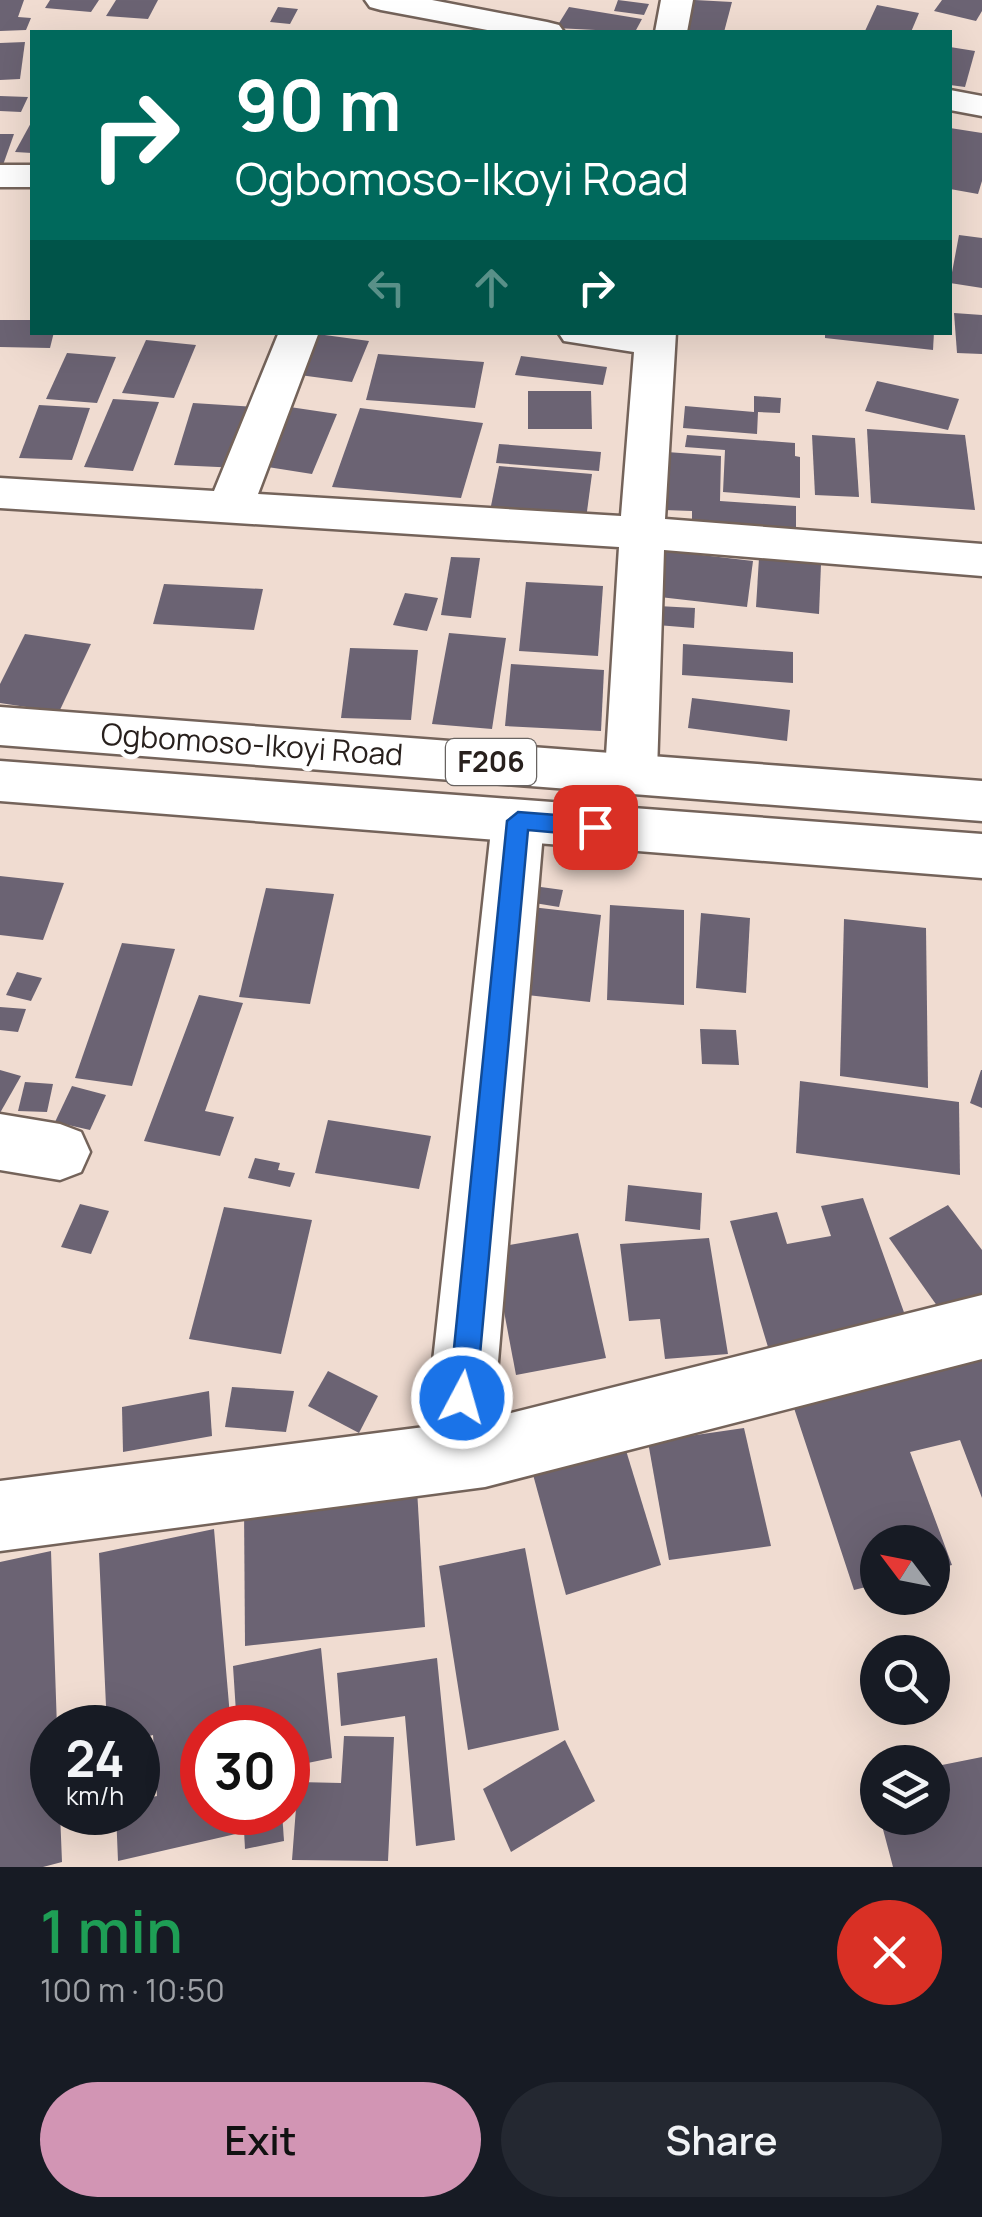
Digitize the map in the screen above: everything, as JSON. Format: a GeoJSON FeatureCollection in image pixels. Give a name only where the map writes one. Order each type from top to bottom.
{"type":"FeatureCollection","features":[{"type":"Feature","properties":{"kind":"street"},"geometry":{"type":"LineString","coordinates":[[381,0],[537,30]]}},
{"type":"Feature","properties":{"kind":"street"},"geometry":{"type":"LineString","coordinates":[[671,30],[677,0]]}},
{"type":"Feature","properties":{"kind":"street"},"geometry":{"type":"LineString","coordinates":[[952,100],[982,106]]}},
{"type":"Feature","properties":{"kind":"street"},"geometry":{"type":"LineString","coordinates":[[0,176],[30,176]]}},
{"type":"Feature","properties":{"kind":"street"},"geometry":{"type":"LineString","coordinates":[[230,508],[298,335]]}},
{"type":"Feature","properties":{"kind":"street"},"geometry":{"type":"LineString","coordinates":[[617,335],[656,338],[642,533],[632,772]]}},
{"type":"Feature","properties":{"kind":"street"},"geometry":{"type":"LineString","coordinates":[[0,493],[642,533],[982,560]]}},
{"type":"Feature","properties":{"kind":"street","name":"Ogbomoso-Ikoyi Road"},"geometry":{"type":"LineString","coordinates":[[0,726],[982,802]]}},
{"type":"Feature","properties":{"kind":"street","name":"Ogbomoso-Ikoyi Road"},"geometry":{"type":"LineString","coordinates":[[0,781],[982,856]]}},
{"type":"Feature","properties":{"kind":"street"},"geometry":{"type":"LineString","coordinates":[[485,1452],[462,1398],[518,821]]}},
{"type":"Feature","properties":{"kind":"street"},"geometry":{"type":"LineString","coordinates":[[0,1142],[60,1152]]}},
{"type":"Feature","properties":{"kind":"street"},"geometry":{"type":"LineString","coordinates":[[0,1516],[485,1452],[982,1327]]}},
{"type":"Feature","properties":{"kind":"building"},"geometry":{"type":"Polygon","coordinates":[[[0,0],[24,0],[18,17],[31,18],[26,30],[0,31],[0,0]]]}},
{"type":"Feature","properties":{"kind":"building"},"geometry":{"type":"Polygon","coordinates":[[[50,0],[99,0],[91,12],[45,8],[50,0]]]}},
{"type":"Feature","properties":{"kind":"building"},"geometry":{"type":"Polygon","coordinates":[[[116,0],[158,0],[148,19],[106,16],[116,0]]]}},
{"type":"Feature","properties":{"kind":"building"},"geometry":{"type":"Polygon","coordinates":[[[618,0],[649,4],[644,15],[614,11],[618,0]]]}},
{"type":"Feature","properties":{"kind":"building"},"geometry":{"type":"Polygon","coordinates":[[[695,0],[732,2],[725,30],[685,30],[695,0]]]}},
{"type":"Feature","properties":{"kind":"building"},"geometry":{"type":"Polygon","coordinates":[[[942,0],[982,0],[982,11],[976,21],[934,11],[942,0]]]}},
{"type":"Feature","properties":{"kind":"building"},"geometry":{"type":"Polygon","coordinates":[[[877,5],[919,13],[912,30],[865,30],[877,5]]]}},
{"type":"Feature","properties":{"kind":"building"},"geometry":{"type":"Polygon","coordinates":[[[278,7],[298,9],[290,24],[270,22],[278,7]]]}},
{"type":"Feature","properties":{"kind":"building"},"geometry":{"type":"Polygon","coordinates":[[[569,7],[642,19],[636,30],[556,28],[569,7]]]}},
{"type":"Feature","properties":{"kind":"building"},"geometry":{"type":"Polygon","coordinates":[[[25,42],[20,79],[0,80],[0,43],[25,42]]]}},
{"type":"Feature","properties":{"kind":"building"},"geometry":{"type":"Polygon","coordinates":[[[952,47],[975,51],[965,87],[952,85],[952,47]]]}},
{"type":"Feature","properties":{"kind":"building"},"geometry":{"type":"Polygon","coordinates":[[[0,96],[28,97],[21,112],[0,111],[0,96]]]}},
{"type":"Feature","properties":{"kind":"building"},"geometry":{"type":"Polygon","coordinates":[[[30,125],[30,153],[15,152],[30,125]]]}},
{"type":"Feature","properties":{"kind":"building"},"geometry":{"type":"Polygon","coordinates":[[[952,128],[982,133],[982,181],[978,194],[952,189],[952,128]]]}},
{"type":"Feature","properties":{"kind":"building"},"geometry":{"type":"Polygon","coordinates":[[[0,134],[14,134],[3,165],[0,165],[0,134]]]}},
{"type":"Feature","properties":{"kind":"building"},"geometry":{"type":"Polygon","coordinates":[[[959,235],[982,238],[982,288],[952,283],[959,235]]]}},
{"type":"Feature","properties":{"kind":"building"},"geometry":{"type":"Polygon","coordinates":[[[954,313],[982,315],[982,354],[957,353],[954,313]]]}},
{"type":"Feature","properties":{"kind":"building"},"geometry":{"type":"Polygon","coordinates":[[[0,320],[30,320],[30,335],[53,335],[50,348],[0,347],[0,320]]]}},
{"type":"Feature","properties":{"kind":"building"},"geometry":{"type":"Polygon","coordinates":[[[309,335],[369,341],[352,382],[292,374],[309,335]]]}},
{"type":"Feature","properties":{"kind":"building"},"geometry":{"type":"Polygon","coordinates":[[[825,335],[934,335],[933,350],[825,335]]]}},
{"type":"Feature","properties":{"kind":"building"},"geometry":{"type":"Polygon","coordinates":[[[146,340],[196,345],[174,398],[122,393],[146,340]]]}},
{"type":"Feature","properties":{"kind":"building"},"geometry":{"type":"Polygon","coordinates":[[[67,353],[116,357],[97,403],[46,399],[67,353]]]}},
{"type":"Feature","properties":{"kind":"building"},"geometry":{"type":"Polygon","coordinates":[[[378,354],[484,362],[475,408],[366,400],[378,354]]]}},
{"type":"Feature","properties":{"kind":"building"},"geometry":{"type":"Polygon","coordinates":[[[521,356],[607,367],[603,385],[515,375],[521,356]]]}},
{"type":"Feature","properties":{"kind":"building"},"geometry":{"type":"Polygon","coordinates":[[[877,381],[959,399],[948,430],[865,411],[877,381]]]}},
{"type":"Feature","properties":{"kind":"building"},"geometry":{"type":"Polygon","coordinates":[[[528,391],[591,391],[592,429],[528,429],[528,391]]]}},
{"type":"Feature","properties":{"kind":"building"},"geometry":{"type":"Polygon","coordinates":[[[754,396],[781,398],[780,413],[758,412],[757,434],[683,428],[685,406],[754,412],[754,396]]]}},
{"type":"Feature","properties":{"kind":"building"},"geometry":{"type":"Polygon","coordinates":[[[113,399],[159,402],[133,471],[84,467],[113,399]]]}},
{"type":"Feature","properties":{"kind":"building"},"geometry":{"type":"Polygon","coordinates":[[[193,403],[257,407],[240,468],[174,465],[193,403]]]}},
{"type":"Feature","properties":{"kind":"building"},"geometry":{"type":"Polygon","coordinates":[[[39,405],[90,408],[72,460],[19,458],[39,405]]]}},
{"type":"Feature","properties":{"kind":"building"},"geometry":{"type":"Polygon","coordinates":[[[283,406],[337,414],[312,474],[255,465],[283,406]]]}},
{"type":"Feature","properties":{"kind":"building"},"geometry":{"type":"Polygon","coordinates":[[[360,408],[483,423],[461,498],[332,487],[360,408]]]}},
{"type":"Feature","properties":{"kind":"building"},"geometry":{"type":"Polygon","coordinates":[[[867,429],[965,435],[975,510],[871,503],[867,429]]]}},
{"type":"Feature","properties":{"kind":"building"},"geometry":{"type":"Polygon","coordinates":[[[687,435],[795,443],[795,456],[800,457],[800,498],[723,492],[725,450],[685,447],[687,435]]]}},
{"type":"Feature","properties":{"kind":"building"},"geometry":{"type":"Polygon","coordinates":[[[812,435],[855,438],[859,497],[815,495],[812,435]]]}},
{"type":"Feature","properties":{"kind":"building"},"geometry":{"type":"Polygon","coordinates":[[[499,444],[601,452],[599,471],[496,463],[499,444]]]}},
{"type":"Feature","properties":{"kind":"building"},"geometry":{"type":"Polygon","coordinates":[[[667,452],[721,456],[720,501],[796,506],[796,530],[692,523],[692,511],[664,510],[667,452]]]}},
{"type":"Feature","properties":{"kind":"building"},"geometry":{"type":"Polygon","coordinates":[[[499,466],[592,474],[586,519],[490,511],[499,466]]]}},
{"type":"Feature","properties":{"kind":"building"},"geometry":{"type":"Polygon","coordinates":[[[659,550],[753,561],[747,607],[651,596],[659,550]]]}},
{"type":"Feature","properties":{"kind":"building"},"geometry":{"type":"Polygon","coordinates":[[[451,557],[480,558],[471,618],[441,615],[451,557]]]}},
{"type":"Feature","properties":{"kind":"building"},"geometry":{"type":"Polygon","coordinates":[[[759,558],[821,564],[819,614],[756,607],[759,558]]]}},
{"type":"Feature","properties":{"kind":"building"},"geometry":{"type":"Polygon","coordinates":[[[526,582],[603,586],[598,656],[519,651],[526,582]]]}},
{"type":"Feature","properties":{"kind":"building"},"geometry":{"type":"Polygon","coordinates":[[[164,584],[263,589],[254,630],[153,624],[164,584]]]}},
{"type":"Feature","properties":{"kind":"building"},"geometry":{"type":"Polygon","coordinates":[[[405,593],[438,598],[427,631],[393,625],[405,593]]]}},
{"type":"Feature","properties":{"kind":"building"},"geometry":{"type":"Polygon","coordinates":[[[658,606],[695,608],[694,628],[657,625],[658,606]]]}},
{"type":"Feature","properties":{"kind":"building"},"geometry":{"type":"Polygon","coordinates":[[[449,633],[506,638],[492,729],[432,724],[449,633]]]}},
{"type":"Feature","properties":{"kind":"building"},"geometry":{"type":"Polygon","coordinates":[[[25,634],[91,644],[59,712],[0,703],[0,684],[25,634]]]}},
{"type":"Feature","properties":{"kind":"building"},"geometry":{"type":"Polygon","coordinates":[[[683,644],[793,652],[793,683],[682,675],[683,644]]]}},
{"type":"Feature","properties":{"kind":"building"},"geometry":{"type":"Polygon","coordinates":[[[350,648],[418,650],[411,720],[341,718],[350,648]]]}},
{"type":"Feature","properties":{"kind":"building"},"geometry":{"type":"Polygon","coordinates":[[[511,664],[604,670],[601,731],[505,726],[511,664]]]}},
{"type":"Feature","properties":{"kind":"building"},"geometry":{"type":"Polygon","coordinates":[[[692,698],[790,710],[787,741],[688,728],[692,698]]]}},
{"type":"Feature","properties":{"kind":"building"},"geometry":{"type":"Polygon","coordinates":[[[0,876],[64,883],[43,940],[0,935],[0,876]]]}},
{"type":"Feature","properties":{"kind":"building"},"geometry":{"type":"Polygon","coordinates":[[[526,885],[563,890],[559,907],[522,901],[526,885]]]}},
{"type":"Feature","properties":{"kind":"building"},"geometry":{"type":"Polygon","coordinates":[[[266,888],[334,894],[310,1004],[239,997],[266,888]]]}},
{"type":"Feature","properties":{"kind":"building"},"geometry":{"type":"Polygon","coordinates":[[[610,905],[684,910],[684,1005],[607,1000],[610,905]]]}},
{"type":"Feature","properties":{"kind":"building"},"geometry":{"type":"Polygon","coordinates":[[[523,906],[601,915],[590,1002],[509,993],[523,906]]]}},
{"type":"Feature","properties":{"kind":"building"},"geometry":{"type":"Polygon","coordinates":[[[701,913],[750,918],[746,993],[696,988],[701,913]]]}},
{"type":"Feature","properties":{"kind":"building"},"geometry":{"type":"Polygon","coordinates":[[[844,919],[926,928],[928,1088],[840,1076],[844,919]]]}},
{"type":"Feature","properties":{"kind":"building"},"geometry":{"type":"Polygon","coordinates":[[[122,943],[175,949],[132,1086],[75,1078],[122,943]]]}},
{"type":"Feature","properties":{"kind":"building"},"geometry":{"type":"Polygon","coordinates":[[[17,972],[42,978],[31,1001],[6,995],[17,972]]]}},
{"type":"Feature","properties":{"kind":"building"},"geometry":{"type":"Polygon","coordinates":[[[199,995],[243,1003],[205,1111],[234,1117],[220,1156],[144,1141],[199,995]]]}},
{"type":"Feature","properties":{"kind":"building"},"geometry":{"type":"Polygon","coordinates":[[[0,1007],[26,1009],[18,1032],[0,1030],[0,1007]]]}},
{"type":"Feature","properties":{"kind":"building"},"geometry":{"type":"Polygon","coordinates":[[[700,1029],[736,1030],[739,1065],[702,1064],[700,1029]]]}},
{"type":"Feature","properties":{"kind":"building"},"geometry":{"type":"Polygon","coordinates":[[[0,1070],[21,1076],[0,1113],[0,1070]]]}},
{"type":"Feature","properties":{"kind":"building"},"geometry":{"type":"Polygon","coordinates":[[[982,1070],[982,1108],[970,1103],[982,1070]]]}},
{"type":"Feature","properties":{"kind":"building"},"geometry":{"type":"Polygon","coordinates":[[[800,1081],[959,1102],[960,1175],[796,1153],[800,1081]]]}},
{"type":"Feature","properties":{"kind":"building"},"geometry":{"type":"Polygon","coordinates":[[[25,1082],[53,1084],[47,1112],[18,1111],[25,1082]]]}},
{"type":"Feature","properties":{"kind":"building"},"geometry":{"type":"Polygon","coordinates":[[[72,1086],[106,1095],[90,1130],[55,1122],[72,1086]]]}},
{"type":"Feature","properties":{"kind":"building"},"geometry":{"type":"Polygon","coordinates":[[[328,1120],[431,1136],[419,1189],[315,1173],[328,1120]]]}},
{"type":"Feature","properties":{"kind":"building"},"geometry":{"type":"Polygon","coordinates":[[[255,1158],[280,1163],[278,1170],[295,1173],[290,1187],[248,1178],[255,1158]]]}},
{"type":"Feature","properties":{"kind":"building"},"geometry":{"type":"Polygon","coordinates":[[[628,1185],[702,1193],[700,1230],[625,1221],[628,1185]]]}},
{"type":"Feature","properties":{"kind":"building"},"geometry":{"type":"Polygon","coordinates":[[[863,1198],[910,1329],[771,1357],[730,1221],[777,1212],[787,1244],[831,1236],[821,1206],[863,1198]]]}},
{"type":"Feature","properties":{"kind":"building"},"geometry":{"type":"Polygon","coordinates":[[[80,1204],[109,1211],[91,1254],[61,1247],[80,1204]]]}},
{"type":"Feature","properties":{"kind":"building"},"geometry":{"type":"Polygon","coordinates":[[[948,1205],[982,1250],[982,1296],[945,1317],[889,1238],[948,1205]]]}},
{"type":"Feature","properties":{"kind":"building"},"geometry":{"type":"Polygon","coordinates":[[[224,1207],[312,1220],[281,1354],[189,1339],[224,1207]]]}},
{"type":"Feature","properties":{"kind":"building"},"geometry":{"type":"Polygon","coordinates":[[[578,1233],[606,1358],[516,1375],[492,1248],[578,1233]]]}},
{"type":"Feature","properties":{"kind":"building"},"geometry":{"type":"Polygon","coordinates":[[[709,1238],[728,1354],[665,1359],[660,1319],[629,1321],[620,1244],[709,1238]]]}},
{"type":"Feature","properties":{"kind":"building"},"geometry":{"type":"Polygon","coordinates":[[[982,1357],[982,1498],[960,1440],[910,1452],[937,1525],[860,1525],[860,1588],[854,1590],[792,1402],[982,1357]]]}},
{"type":"Feature","properties":{"kind":"building"},"geometry":{"type":"Polygon","coordinates":[[[328,1371],[378,1396],[359,1433],[308,1406],[328,1371]]]}},
{"type":"Feature","properties":{"kind":"building"},"geometry":{"type":"Polygon","coordinates":[[[232,1387],[294,1391],[286,1432],[225,1427],[232,1387]]]}},
{"type":"Feature","properties":{"kind":"building"},"geometry":{"type":"Polygon","coordinates":[[[209,1391],[212,1436],[123,1452],[122,1407],[209,1391]]]}},
{"type":"Feature","properties":{"kind":"building"},"geometry":{"type":"Polygon","coordinates":[[[744,1428],[771,1546],[669,1560],[648,1442],[744,1428]]]}},
{"type":"Feature","properties":{"kind":"building"},"geometry":{"type":"Polygon","coordinates":[[[621,1434],[661,1565],[566,1595],[529,1460],[621,1434]]]}},
{"type":"Feature","properties":{"kind":"building"},"geometry":{"type":"Polygon","coordinates":[[[417,1489],[425,1627],[245,1646],[244,1506],[417,1489]]]}},
{"type":"Feature","properties":{"kind":"building"},"geometry":{"type":"Polygon","coordinates":[[[214,1529],[229,1705],[180,1705],[180,1835],[231,1835],[118,1861],[117,1835],[160,1835],[160,1705],[106,1705],[99,1553],[214,1529]]]}},
{"type":"Feature","properties":{"kind":"building"},"geometry":{"type":"Polygon","coordinates":[[[525,1548],[559,1730],[468,1750],[439,1566],[525,1548]]]}},
{"type":"Feature","properties":{"kind":"building"},"geometry":{"type":"Polygon","coordinates":[[[51,1551],[56,1705],[30,1705],[30,1835],[61,1835],[62,1862],[43,1867],[0,1867],[0,1562],[51,1551]]]}},
{"type":"Feature","properties":{"kind":"building"},"geometry":{"type":"Polygon","coordinates":[[[321,1648],[332,1758],[310,1762],[310,1705],[236,1705],[233,1666],[321,1648]]]}},
{"type":"Feature","properties":{"kind":"building"},"geometry":{"type":"Polygon","coordinates":[[[437,1658],[455,1840],[416,1846],[405,1716],[341,1726],[337,1673],[437,1658]]]}},
{"type":"Feature","properties":{"kind":"building"},"geometry":{"type":"Polygon","coordinates":[[[344,1736],[394,1737],[388,1861],[292,1860],[294,1835],[310,1835],[310,1782],[341,1783],[344,1736]]]}},
{"type":"Feature","properties":{"kind":"building"},"geometry":{"type":"Polygon","coordinates":[[[565,1740],[595,1801],[511,1852],[483,1789],[565,1740]]]}},
{"type":"Feature","properties":{"kind":"building"},"geometry":{"type":"Polygon","coordinates":[[[982,1757],[982,1867],[893,1867],[885,1835],[950,1835],[950,1763],[982,1757]]]}},
{"type":"Feature","properties":{"kind":"building"},"geometry":{"type":"Polygon","coordinates":[[[244,1835],[284,1835],[284,1841],[245,1849],[244,1835]]]}},
{"type":"Feature","properties":{"kind":"route"},"geometry":{"type":"LineString","coordinates":[[462,1398],[518,821],[595,827]]}}]}
